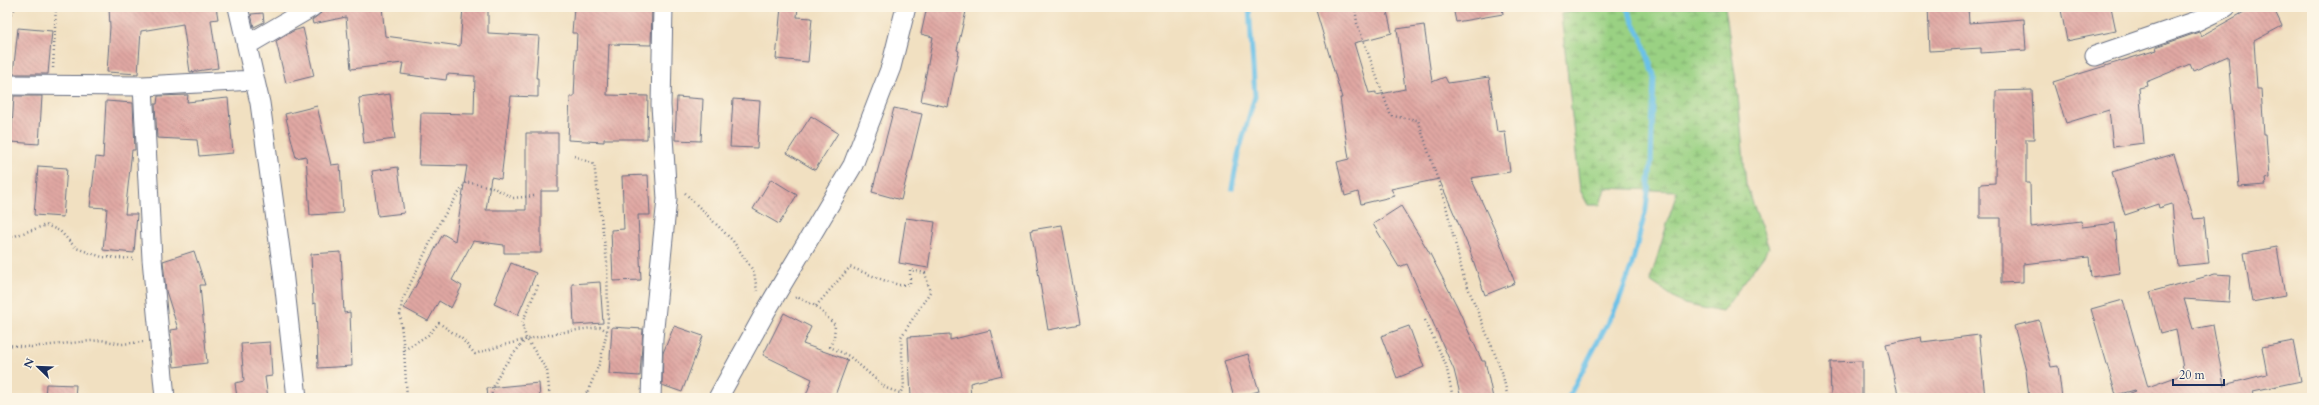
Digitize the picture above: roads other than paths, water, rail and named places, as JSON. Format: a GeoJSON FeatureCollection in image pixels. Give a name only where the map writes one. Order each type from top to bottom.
{"type":"FeatureCollection","features":[{"type":"Feature","properties":{"kind":"street"},"geometry":{"type":"LineString","coordinates":[[238,7],[260,103],[271,177],[297,398]]}},
{"type":"Feature","properties":{"kind":"street"},"geometry":{"type":"LineString","coordinates":[[247,45],[312,7]]}},
{"type":"Feature","properties":{"kind":"street"},"geometry":{"type":"LineString","coordinates":[[651,398],[652,338],[667,199],[661,105],[663,7]]}},
{"type":"Feature","properties":{"kind":"street"},"geometry":{"type":"LineString","coordinates":[[718,398],[766,311],[853,165],[891,67],[906,7]]}},
{"type":"Feature","properties":{"kind":"street"},"geometry":{"type":"LineString","coordinates":[[2095,56],[2163,33],[2226,7]]}},
{"type":"Feature","properties":{"kind":"street"},"geometry":{"type":"LineString","coordinates":[[7,86],[143,86],[254,80]]}},
{"type":"Feature","properties":{"kind":"street"},"geometry":{"type":"LineString","coordinates":[[143,86],[152,259],[164,398]]}},
{"type":"Feature","properties":{"kind":"waterway"},"geometry":{"type":"LineString","coordinates":[[1232,188],[1238,155],[1255,96],[1249,7]]}},
{"type":"Feature","properties":{"kind":"waterway"},"geometry":{"type":"LineString","coordinates":[[1568,398],[1618,303],[1631,268],[1646,209],[1651,164],[1654,75],[1641,37],[1626,7]]}}]}
